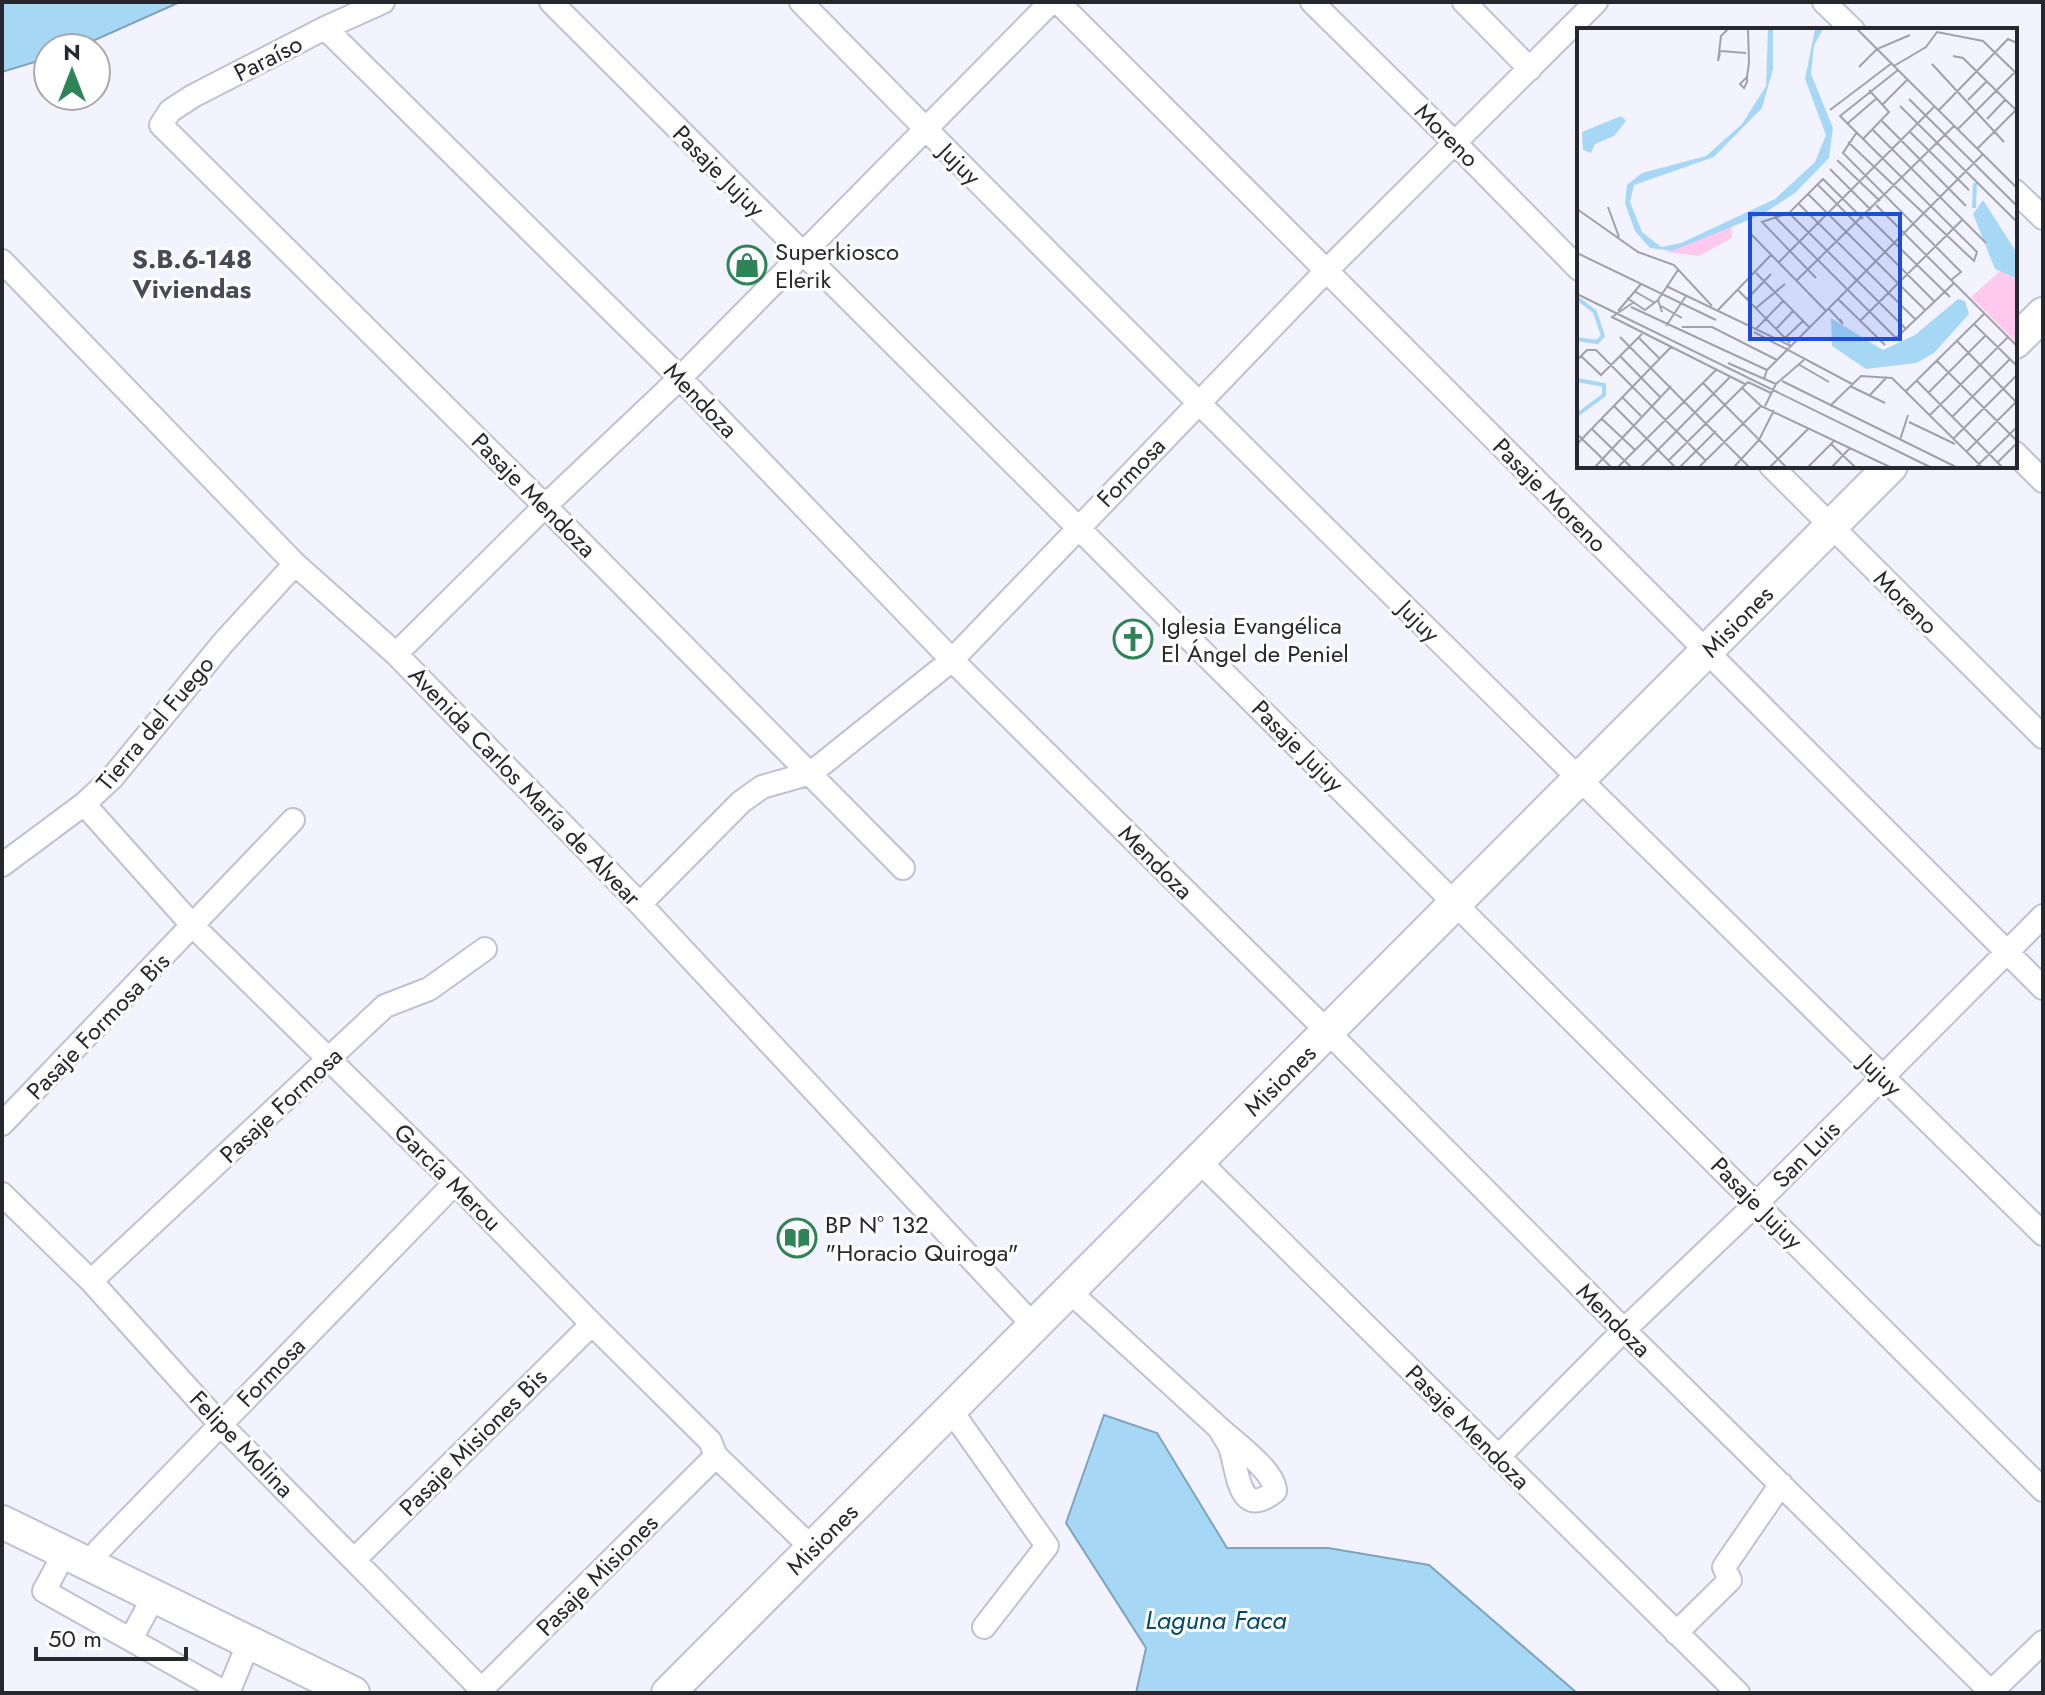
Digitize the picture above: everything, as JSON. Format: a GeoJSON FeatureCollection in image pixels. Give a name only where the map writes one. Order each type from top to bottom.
{"type":"FeatureCollection","features":[{"type":"Feature","properties":{"kind":"street","name":"Paraíso"},"geometry":{"type":"LineString","coordinates":[[161,125],[170,111],[193,96],[325,28],[383,2]]}},
{"type":"Feature","properties":{"kind":"street","name":"Pasaje Jujuy"},"geometry":{"type":"LineString","coordinates":[[551,2],[2043,1490]]}},
{"type":"Feature","properties":{"kind":"street","name":"Jujuy"},"geometry":{"type":"LineString","coordinates":[[801,2],[1579,780],[2043,1234]]}},
{"type":"Feature","properties":{"kind":"street"},"geometry":{"type":"LineString","coordinates":[[396,654],[680,378],[1051,2]]}},
{"type":"Feature","properties":{"kind":"street","name":"Pasaje Moreno"},"geometry":{"type":"LineString","coordinates":[[1058,2],[2043,988]]}},
{"type":"Feature","properties":{"kind":"street","name":"Moreno"},"geometry":{"type":"LineString","coordinates":[[1312,2],[1577,267]]}},
{"type":"Feature","properties":{"kind":"street"},"geometry":{"type":"LineString","coordinates":[[1464,2],[1530,69]]}},
{"type":"Feature","properties":{"kind":"street"},"geometry":{"type":"LineString","coordinates":[[1824,2],[1851,28]]}},
{"type":"Feature","properties":{"kind":"street","name":"Formosa"},"geometry":{"type":"LineString","coordinates":[[640,904],[741,802],[762,787],[811,773],[952,660],[1326,271],[1530,69],[1589,16]]}},
{"type":"Feature","properties":{"kind":"street","name":"Mendoza"},"geometry":{"type":"LineString","coordinates":[[325,28],[680,378],[952,660],[1991,1692]]}},
{"type":"Feature","properties":{"kind":"street","name":"Pasaje Mendoza"},"geometry":{"type":"LineString","coordinates":[[161,125],[545,506],[903,868]]}},
{"type":"Feature","properties":{"kind":"street"},"geometry":{"type":"LineString","coordinates":[[2017,193],[2043,218]]}},
{"type":"Feature","properties":{"kind":"street","name":"Avenida Carlos María de Alvear"},"geometry":{"type":"LineString","coordinates":[[2,261],[295,564],[396,654],[640,904],[1033,1325]]}},
{"type":"Feature","properties":{"kind":"street"},"geometry":{"type":"LineString","coordinates":[[2017,340],[2043,314]]}},
{"type":"Feature","properties":{"kind":"street"},"geometry":{"type":"LineString","coordinates":[[2017,455],[2043,481]]}},
{"type":"Feature","properties":{"kind":"street","name":"Moreno"},"geometry":{"type":"LineString","coordinates":[[1773,468],[2043,737]]}},
{"type":"Feature","properties":{"kind":"street","name":"Misiones"},"geometry":{"type":"LineString","coordinates":[[668,1693],[1889,468]]}},
{"type":"Feature","properties":{"kind":"street","name":"Tierra del Fuego"},"geometry":{"type":"LineString","coordinates":[[2,865],[84,804],[112,778],[223,643],[295,564]]}},
{"type":"Feature","properties":{"kind":"street","name":"García Merou"},"geometry":{"type":"LineString","coordinates":[[84,804],[194,927],[455,1183],[710,1441],[716,1456],[812,1548]]}},
{"type":"Feature","properties":{"kind":"street","name":"Pasaje Formosa Bis"},"geometry":{"type":"LineString","coordinates":[[2,1124],[194,927],[293,820]]}},
{"type":"Feature","properties":{"kind":"street","name":"San Luis"},"geometry":{"type":"LineString","coordinates":[[1498,1457],[2043,916]]}},
{"type":"Feature","properties":{"kind":"street","name":"Pasaje Formosa"},"geometry":{"type":"LineString","coordinates":[[91,1281],[385,1006],[429,989],[485,949]]}},
{"type":"Feature","properties":{"kind":"street","name":"Pasaje Mendoza"},"geometry":{"type":"LineString","coordinates":[[1199,1161],[1738,1693]]}},
{"type":"Feature","properties":{"kind":"street","name":"Formosa"},"geometry":{"type":"LineString","coordinates":[[131,1639],[44,1591],[78,1558],[99,1550],[455,1183]]}},
{"type":"Feature","properties":{"kind":"street","name":"Felipe Molina"},"geometry":{"type":"LineString","coordinates":[[2,1194],[91,1281],[221,1425],[482,1692]]}},
{"type":"Feature","properties":{"kind":"street"},"geometry":{"type":"LineString","coordinates":[[1069,1291],[1219,1428]]}},
{"type":"Feature","properties":{"kind":"street","name":"Pasaje Misiones Bis"},"geometry":{"type":"LineString","coordinates":[[355,1559],[592,1324]]}},
{"type":"Feature","properties":{"kind":"street"},"geometry":{"type":"LineString","coordinates":[[950,1409],[1047,1546],[984,1627]]}},
{"type":"Feature","properties":{"kind":"street","name":"Pasaje Misiones"},"geometry":{"type":"LineString","coordinates":[[482,1692],[716,1456]]}},
{"type":"Feature","properties":{"kind":"street"},"geometry":{"type":"LineString","coordinates":[[1676,1633],[1730,1580],[1724,1567],[1781,1484]]}},
{"type":"Feature","properties":{"kind":"street"},"geometry":{"type":"LineString","coordinates":[[2,1522],[353,1693]]}},
{"type":"Feature","properties":{"kind":"street"},"geometry":{"type":"LineString","coordinates":[[154,1596],[131,1639],[227,1693],[249,1642]]}},
{"type":"Feature","properties":{"kind":"street"},"geometry":{"type":"LineString","coordinates":[[1991,1692],[2043,1642]]}},
{"type":"Feature","properties":{"kind":"water"},"geometry":{"type":"Polygon","coordinates":[[[2,2],[180,2],[112,32],[32,32],[32,63],[2,72],[2,2]]]}},
{"type":"Feature","properties":{"kind":"water","name":"Laguna Faca"},"geometry":{"type":"Polygon","coordinates":[[[1104,1415],[1157,1433],[1227,1548],[1328,1548],[1429,1565],[1577,1693],[1136,1693],[1146,1648],[1066,1523],[1104,1415]]]}},
{"type":"Feature","properties":{"kind":"place","name":"Superkiosco Elerik"},"geometry":{"type":"Point","coordinates":[747,265]}},
{"type":"Feature","properties":{"kind":"place","name":"Iglesia Evangélica El Ángel de Peniel"},"geometry":{"type":"Point","coordinates":[1133,639]}},
{"type":"Feature","properties":{"kind":"place","name":"BP N° 132 \"Horacio Quiroga\""},"geometry":{"type":"Point","coordinates":[797,1238]}},
{"type":"Feature","properties":{"kind":"district","name":"S.B.6-148 Viviendas"},"geometry":{"type":"Point","coordinates":[192,274]}}]}
